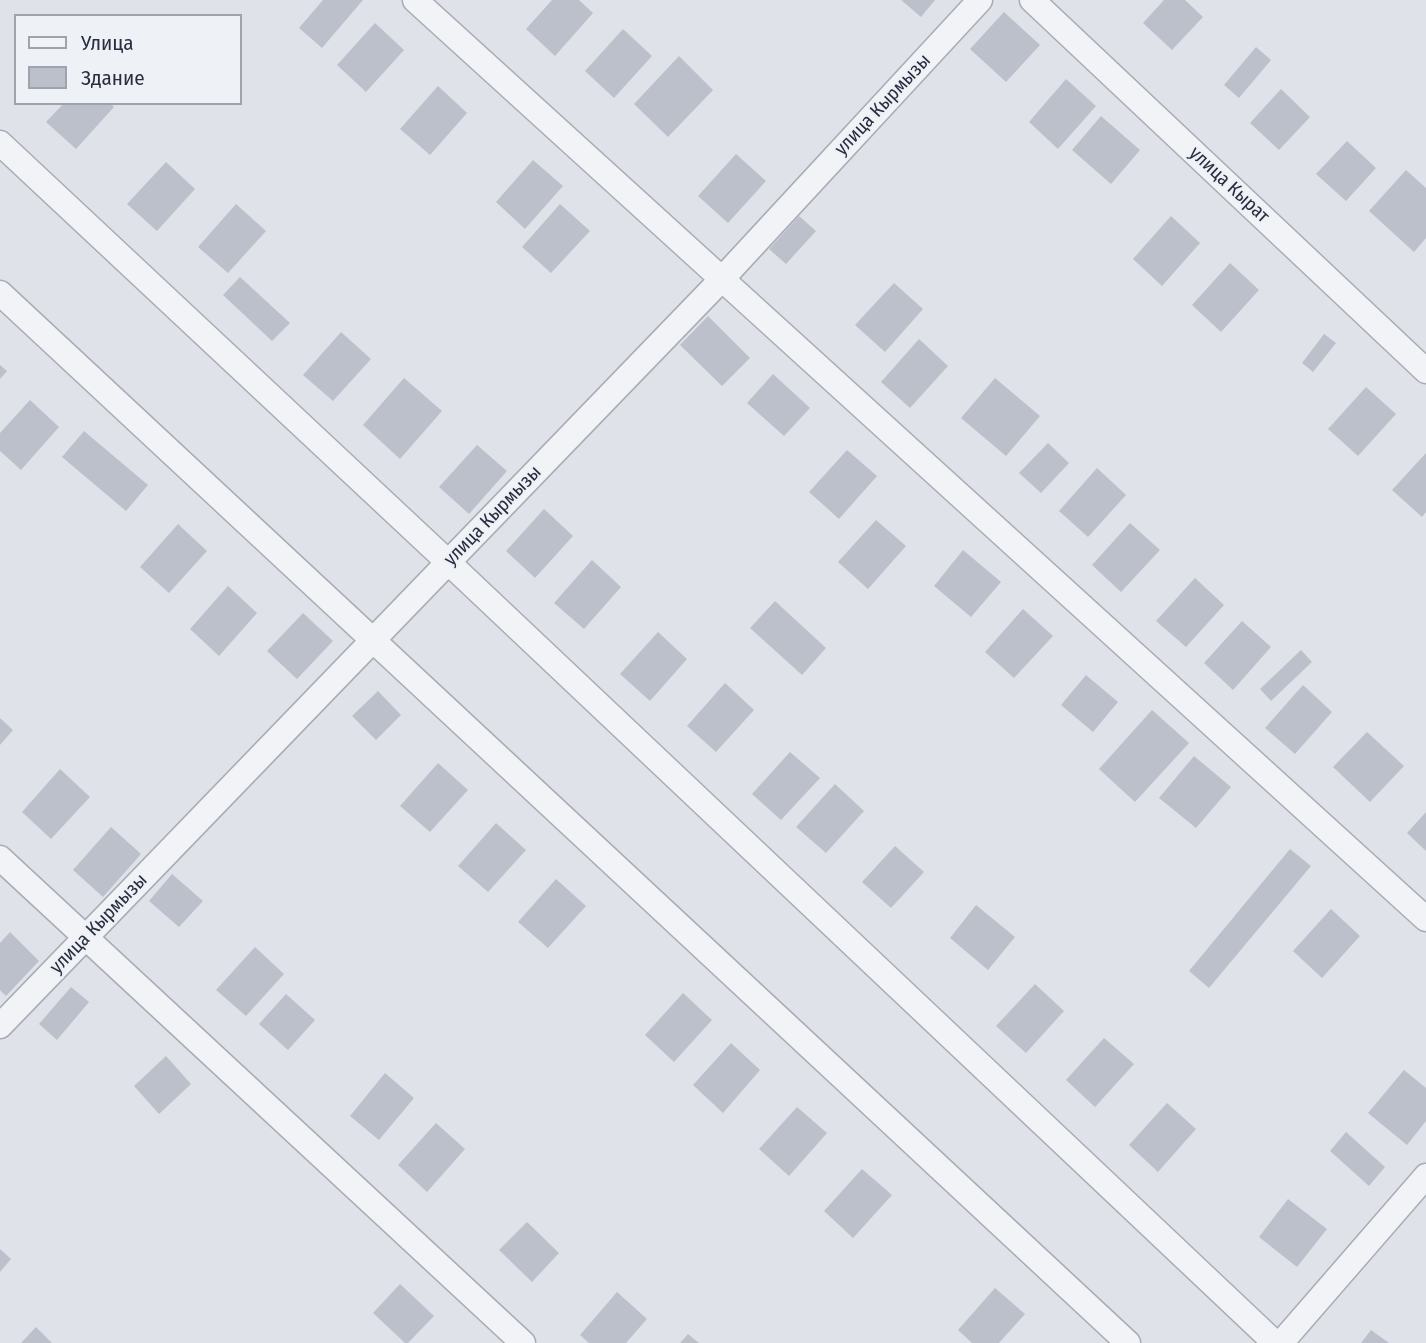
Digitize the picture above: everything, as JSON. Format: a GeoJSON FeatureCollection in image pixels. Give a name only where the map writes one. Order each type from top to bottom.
{"type":"FeatureCollection","features":[{"type":"Feature","properties":{"kind":"street"},"geometry":{"type":"LineString","coordinates":[[415,0],[1426,919]]}},
{"type":"Feature","properties":{"kind":"street","name":"улица Кырмызы"},"geometry":{"type":"LineString","coordinates":[[0,1026],[721,280],[980,0]]}},
{"type":"Feature","properties":{"kind":"street","name":"улица Кырат"},"geometry":{"type":"LineString","coordinates":[[1032,0],[1426,370]]}},
{"type":"Feature","properties":{"kind":"street"},"geometry":{"type":"LineString","coordinates":[[0,143],[449,562],[1275,1343]]}},
{"type":"Feature","properties":{"kind":"street"},"geometry":{"type":"LineString","coordinates":[[0,293],[1128,1343]]}},
{"type":"Feature","properties":{"kind":"street"},"geometry":{"type":"LineString","coordinates":[[0,859],[523,1343]]}},
{"type":"Feature","properties":{"kind":"street"},"geometry":{"type":"LineString","coordinates":[[1281,1343],[1426,1176]]}},
{"type":"Feature","properties":{"kind":"building"},"geometry":{"type":"Polygon","coordinates":[[[323,0],[363,0],[322,48],[299,28],[323,0]]]}},
{"type":"Feature","properties":{"kind":"building"},"geometry":{"type":"Polygon","coordinates":[[[552,0],[579,0],[593,13],[555,56],[526,29],[552,0]]]}},
{"type":"Feature","properties":{"kind":"building"},"geometry":{"type":"Polygon","coordinates":[[[901,0],[935,0],[921,17],[901,0]]]}},
{"type":"Feature","properties":{"kind":"building"},"geometry":{"type":"Polygon","coordinates":[[[1164,0],[1185,0],[1203,17],[1172,50],[1143,23],[1164,0]]]}},
{"type":"Feature","properties":{"kind":"building"},"geometry":{"type":"Polygon","coordinates":[[[1004,12],[1040,45],[1006,82],[970,49],[1004,12]]]}},
{"type":"Feature","properties":{"kind":"building"},"geometry":{"type":"Polygon","coordinates":[[[375,23],[404,50],[366,92],[337,65],[375,23]]]}},
{"type":"Feature","properties":{"kind":"building"},"geometry":{"type":"Polygon","coordinates":[[[623,29],[652,56],[614,98],[585,71],[623,29]]]}},
{"type":"Feature","properties":{"kind":"building"},"geometry":{"type":"Polygon","coordinates":[[[1256,47],[1271,60],[1239,98],[1224,85],[1256,47]]]}},
{"type":"Feature","properties":{"kind":"building"},"geometry":{"type":"Polygon","coordinates":[[[679,56],[713,90],[668,137],[634,104],[679,56]]]}},
{"type":"Feature","properties":{"kind":"building"},"geometry":{"type":"Polygon","coordinates":[[[1066,79],[1096,106],[1058,149],[1029,122],[1066,79]]]}},
{"type":"Feature","properties":{"kind":"building"},"geometry":{"type":"Polygon","coordinates":[[[438,86],[467,113],[430,155],[400,129],[438,86]]]}},
{"type":"Feature","properties":{"kind":"building"},"geometry":{"type":"Polygon","coordinates":[[[1281,89],[1310,117],[1279,150],[1250,123],[1281,89]]]}},
{"type":"Feature","properties":{"kind":"building"},"geometry":{"type":"Polygon","coordinates":[[[62,105],[114,107],[76,149],[46,122],[62,105]]]}},
{"type":"Feature","properties":{"kind":"building"},"geometry":{"type":"Polygon","coordinates":[[[1101,116],[1140,150],[1111,184],[1072,150],[1101,116]]]}},
{"type":"Feature","properties":{"kind":"building"},"geometry":{"type":"Polygon","coordinates":[[[1347,141],[1376,168],[1346,201],[1316,174],[1347,141]]]}},
{"type":"Feature","properties":{"kind":"building"},"geometry":{"type":"Polygon","coordinates":[[[736,154],[766,181],[728,223],[698,196],[736,154]]]}},
{"type":"Feature","properties":{"kind":"building"},"geometry":{"type":"Polygon","coordinates":[[[533,160],[563,186],[525,229],[496,202],[533,160]]]}},
{"type":"Feature","properties":{"kind":"building"},"geometry":{"type":"Polygon","coordinates":[[[166,162],[195,189],[157,231],[127,204],[166,162]]]}},
{"type":"Feature","properties":{"kind":"building"},"geometry":{"type":"Polygon","coordinates":[[[1406,170],[1426,188],[1426,238],[1414,252],[1369,211],[1406,170]]]}},
{"type":"Feature","properties":{"kind":"building"},"geometry":{"type":"Polygon","coordinates":[[[236,204],[266,231],[228,273],[198,247],[236,204]]]}},
{"type":"Feature","properties":{"kind":"building"},"geometry":{"type":"Polygon","coordinates":[[[560,204],[590,231],[551,273],[522,247],[560,204]]]}},
{"type":"Feature","properties":{"kind":"building"},"geometry":{"type":"Polygon","coordinates":[[[799,216],[816,231],[786,264],[769,249],[799,216]]]}},
{"type":"Feature","properties":{"kind":"building"},"geometry":{"type":"Polygon","coordinates":[[[1171,216],[1200,243],[1162,286],[1133,259],[1171,216]]]}},
{"type":"Feature","properties":{"kind":"building"},"geometry":{"type":"Polygon","coordinates":[[[1230,263],[1259,290],[1221,332],[1192,305],[1230,263]]]}},
{"type":"Feature","properties":{"kind":"building"},"geometry":{"type":"Polygon","coordinates":[[[240,277],[290,323],[272,341],[223,295],[240,277]]]}},
{"type":"Feature","properties":{"kind":"building"},"geometry":{"type":"Polygon","coordinates":[[[894,283],[923,309],[885,352],[855,325],[894,283]]]}},
{"type":"Feature","properties":{"kind":"building"},"geometry":{"type":"Polygon","coordinates":[[[708,316],[750,358],[722,386],[680,345],[708,316]]]}},
{"type":"Feature","properties":{"kind":"building"},"geometry":{"type":"Polygon","coordinates":[[[341,332],[371,359],[333,401],[303,375],[341,332]]]}},
{"type":"Feature","properties":{"kind":"building"},"geometry":{"type":"Polygon","coordinates":[[[1324,334],[1336,343],[1313,372],[1302,363],[1324,334]]]}},
{"type":"Feature","properties":{"kind":"building"},"geometry":{"type":"Polygon","coordinates":[[[919,339],[948,366],[910,408],[881,382],[919,339]]]}},
{"type":"Feature","properties":{"kind":"building"},"geometry":{"type":"Polygon","coordinates":[[[0,365],[7,371],[0,379],[0,365]]]}},
{"type":"Feature","properties":{"kind":"building"},"geometry":{"type":"Polygon","coordinates":[[[773,374],[810,408],[784,436],[747,403],[773,374]]]}},
{"type":"Feature","properties":{"kind":"building"},"geometry":{"type":"Polygon","coordinates":[[[404,378],[442,411],[400,459],[363,425],[404,378]]]}},
{"type":"Feature","properties":{"kind":"building"},"geometry":{"type":"Polygon","coordinates":[[[995,378],[1040,416],[1006,456],[961,418],[995,378]]]}},
{"type":"Feature","properties":{"kind":"building"},"geometry":{"type":"Polygon","coordinates":[[[1366,387],[1396,414],[1358,456],[1328,429],[1366,387]]]}},
{"type":"Feature","properties":{"kind":"building"},"geometry":{"type":"Polygon","coordinates":[[[30,400],[59,427],[21,470],[0,451],[0,433],[30,400]]]}},
{"type":"Feature","properties":{"kind":"building"},"geometry":{"type":"Polygon","coordinates":[[[84,431],[148,485],[126,511],[62,457],[84,431]]]}},
{"type":"Feature","properties":{"kind":"building"},"geometry":{"type":"Polygon","coordinates":[[[1048,443],[1069,463],[1041,493],[1019,473],[1048,443]]]}},
{"type":"Feature","properties":{"kind":"building"},"geometry":{"type":"Polygon","coordinates":[[[477,445],[507,471],[469,514],[439,487],[477,445]]]}},
{"type":"Feature","properties":{"kind":"building"},"geometry":{"type":"Polygon","coordinates":[[[847,450],[877,476],[839,519],[809,492],[847,450]]]}},
{"type":"Feature","properties":{"kind":"building"},"geometry":{"type":"Polygon","coordinates":[[[1426,453],[1426,512],[1422,517],[1392,490],[1426,453]]]}},
{"type":"Feature","properties":{"kind":"building"},"geometry":{"type":"Polygon","coordinates":[[[1097,468],[1126,495],[1088,537],[1059,511],[1097,468]]]}},
{"type":"Feature","properties":{"kind":"building"},"geometry":{"type":"Polygon","coordinates":[[[544,509],[573,536],[535,578],[506,551],[544,509]]]}},
{"type":"Feature","properties":{"kind":"building"},"geometry":{"type":"Polygon","coordinates":[[[876,520],[906,546],[868,589],[838,562],[876,520]]]}},
{"type":"Feature","properties":{"kind":"building"},"geometry":{"type":"Polygon","coordinates":[[[1130,523],[1160,550],[1121,592],[1092,565],[1130,523]]]}},
{"type":"Feature","properties":{"kind":"building"},"geometry":{"type":"Polygon","coordinates":[[[178,524],[207,551],[169,593],[140,567],[178,524]]]}},
{"type":"Feature","properties":{"kind":"building"},"geometry":{"type":"Polygon","coordinates":[[[963,550],[1001,582],[971,617],[934,586],[963,550]]]}},
{"type":"Feature","properties":{"kind":"building"},"geometry":{"type":"Polygon","coordinates":[[[592,560],[621,587],[584,629],[554,603],[592,560]]]}},
{"type":"Feature","properties":{"kind":"building"},"geometry":{"type":"Polygon","coordinates":[[[1195,578],[1224,605],[1186,647],[1156,621],[1195,578]]]}},
{"type":"Feature","properties":{"kind":"building"},"geometry":{"type":"Polygon","coordinates":[[[228,586],[257,613],[219,656],[190,629],[228,586]]]}},
{"type":"Feature","properties":{"kind":"building"},"geometry":{"type":"Polygon","coordinates":[[[775,601],[826,648],[802,675],[750,628],[775,601]]]}},
{"type":"Feature","properties":{"kind":"building"},"geometry":{"type":"Polygon","coordinates":[[[1023,609],[1053,636],[1014,678],[985,652],[1023,609]]]}},
{"type":"Feature","properties":{"kind":"building"},"geometry":{"type":"Polygon","coordinates":[[[303,613],[333,641],[297,679],[267,651],[303,613]]]}},
{"type":"Feature","properties":{"kind":"building"},"geometry":{"type":"Polygon","coordinates":[[[1242,621],[1271,647],[1233,690],[1204,663],[1242,621]]]}},
{"type":"Feature","properties":{"kind":"building"},"geometry":{"type":"Polygon","coordinates":[[[658,632],[687,659],[650,701],[620,674],[658,632]]]}},
{"type":"Feature","properties":{"kind":"building"},"geometry":{"type":"Polygon","coordinates":[[[1301,650],[1312,662],[1271,701],[1260,689],[1301,650]]]}},
{"type":"Feature","properties":{"kind":"building"},"geometry":{"type":"Polygon","coordinates":[[[1086,675],[1118,702],[1093,732],[1061,705],[1086,675]]]}},
{"type":"Feature","properties":{"kind":"building"},"geometry":{"type":"Polygon","coordinates":[[[725,683],[754,710],[716,752],[687,726],[725,683]]]}},
{"type":"Feature","properties":{"kind":"building"},"geometry":{"type":"Polygon","coordinates":[[[1303,685],[1332,712],[1295,754],[1265,728],[1303,685]]]}},
{"type":"Feature","properties":{"kind":"building"},"geometry":{"type":"Polygon","coordinates":[[[378,691],[401,715],[376,740],[352,716],[378,691]]]}},
{"type":"Feature","properties":{"kind":"building"},"geometry":{"type":"Polygon","coordinates":[[[1152,710],[1189,743],[1135,802],[1099,769],[1152,710]]]}},
{"type":"Feature","properties":{"kind":"building"},"geometry":{"type":"Polygon","coordinates":[[[0,718],[13,730],[0,745],[0,718]]]}},
{"type":"Feature","properties":{"kind":"building"},"geometry":{"type":"Polygon","coordinates":[[[1367,732],[1404,766],[1370,802],[1333,767],[1367,732]]]}},
{"type":"Feature","properties":{"kind":"building"},"geometry":{"type":"Polygon","coordinates":[[[790,752],[820,778],[781,820],[752,794],[790,752]]]}},
{"type":"Feature","properties":{"kind":"building"},"geometry":{"type":"Polygon","coordinates":[[[1194,756],[1231,787],[1196,828],[1159,798],[1194,756]]]}},
{"type":"Feature","properties":{"kind":"building"},"geometry":{"type":"Polygon","coordinates":[[[438,763],[468,790],[430,832],[400,806],[438,763]]]}},
{"type":"Feature","properties":{"kind":"building"},"geometry":{"type":"Polygon","coordinates":[[[60,769],[90,797],[51,839],[22,812],[60,769]]]}},
{"type":"Feature","properties":{"kind":"building"},"geometry":{"type":"Polygon","coordinates":[[[835,784],[864,811],[826,853],[796,827],[835,784]]]}},
{"type":"Feature","properties":{"kind":"building"},"geometry":{"type":"Polygon","coordinates":[[[1426,812],[1426,851],[1407,833],[1426,812]]]}},
{"type":"Feature","properties":{"kind":"building"},"geometry":{"type":"Polygon","coordinates":[[[496,823],[526,850],[488,892],[458,866],[496,823]]]}},
{"type":"Feature","properties":{"kind":"building"},"geometry":{"type":"Polygon","coordinates":[[[111,827],[141,854],[103,897],[73,870],[111,827]]]}},
{"type":"Feature","properties":{"kind":"building"},"geometry":{"type":"Polygon","coordinates":[[[895,846],[924,872],[891,908],[862,882],[895,846]]]}},
{"type":"Feature","properties":{"kind":"building"},"geometry":{"type":"Polygon","coordinates":[[[1290,849],[1311,866],[1209,988],[1189,971],[1290,849]]]}},
{"type":"Feature","properties":{"kind":"building"},"geometry":{"type":"Polygon","coordinates":[[[172,874],[203,901],[179,927],[149,901],[172,874]]]}},
{"type":"Feature","properties":{"kind":"building"},"geometry":{"type":"Polygon","coordinates":[[[556,879],[586,906],[548,948],[518,922],[556,879]]]}},
{"type":"Feature","properties":{"kind":"building"},"geometry":{"type":"Polygon","coordinates":[[[976,905],[1015,937],[988,970],[950,938],[976,905]]]}},
{"type":"Feature","properties":{"kind":"building"},"geometry":{"type":"Polygon","coordinates":[[[1331,909],[1360,936],[1322,978],[1293,951],[1331,909]]]}},
{"type":"Feature","properties":{"kind":"building"},"geometry":{"type":"Polygon","coordinates":[[[10,932],[39,961],[6,996],[0,990],[0,943],[10,932]]]}},
{"type":"Feature","properties":{"kind":"building"},"geometry":{"type":"Polygon","coordinates":[[[255,947],[284,974],[246,1016],[216,990],[255,947]]]}},
{"type":"Feature","properties":{"kind":"building"},"geometry":{"type":"Polygon","coordinates":[[[1035,984],[1064,1011],[1026,1053],[996,1026],[1035,984]]]}},
{"type":"Feature","properties":{"kind":"building"},"geometry":{"type":"Polygon","coordinates":[[[71,987],[89,1002],[57,1040],[39,1024],[71,987]]]}},
{"type":"Feature","properties":{"kind":"building"},"geometry":{"type":"Polygon","coordinates":[[[683,993],[712,1020],[674,1062],[645,1035],[683,993]]]}},
{"type":"Feature","properties":{"kind":"building"},"geometry":{"type":"Polygon","coordinates":[[[286,994],[315,1020],[288,1050],[259,1024],[286,994]]]}},
{"type":"Feature","properties":{"kind":"building"},"geometry":{"type":"Polygon","coordinates":[[[1104,1038],[1134,1064],[1095,1107],[1066,1080],[1104,1038]]]}},
{"type":"Feature","properties":{"kind":"building"},"geometry":{"type":"Polygon","coordinates":[[[731,1043],[760,1070],[723,1113],[693,1085],[731,1043]]]}},
{"type":"Feature","properties":{"kind":"building"},"geometry":{"type":"Polygon","coordinates":[[[166,1056],[191,1084],[159,1114],[134,1086],[166,1056]]]}},
{"type":"Feature","properties":{"kind":"building"},"geometry":{"type":"Polygon","coordinates":[[[1404,1070],[1426,1088],[1426,1121],[1407,1145],[1368,1113],[1404,1070]]]}},
{"type":"Feature","properties":{"kind":"building"},"geometry":{"type":"Polygon","coordinates":[[[385,1073],[414,1098],[379,1140],[350,1116],[385,1073]]]}},
{"type":"Feature","properties":{"kind":"building"},"geometry":{"type":"Polygon","coordinates":[[[1167,1103],[1196,1129],[1158,1172],[1129,1145],[1167,1103]]]}},
{"type":"Feature","properties":{"kind":"building"},"geometry":{"type":"Polygon","coordinates":[[[797,1107],[827,1133],[789,1176],[759,1149],[797,1107]]]}},
{"type":"Feature","properties":{"kind":"building"},"geometry":{"type":"Polygon","coordinates":[[[436,1123],[465,1149],[427,1192],[398,1165],[436,1123]]]}},
{"type":"Feature","properties":{"kind":"building"},"geometry":{"type":"Polygon","coordinates":[[[1346,1132],[1385,1167],[1369,1186],[1330,1151],[1346,1132]]]}},
{"type":"Feature","properties":{"kind":"building"},"geometry":{"type":"Polygon","coordinates":[[[862,1169],[892,1195],[853,1238],[824,1211],[862,1169]]]}},
{"type":"Feature","properties":{"kind":"building"},"geometry":{"type":"Polygon","coordinates":[[[1288,1199],[1327,1229],[1297,1267],[1259,1237],[1288,1199]]]}},
{"type":"Feature","properties":{"kind":"building"},"geometry":{"type":"Polygon","coordinates":[[[527,1222],[559,1253],[532,1282],[499,1250],[527,1222]]]}},
{"type":"Feature","properties":{"kind":"building"},"geometry":{"type":"Polygon","coordinates":[[[0,1249],[11,1259],[0,1272],[0,1249]]]}},
{"type":"Feature","properties":{"kind":"building"},"geometry":{"type":"Polygon","coordinates":[[[400,1284],[434,1316],[408,1343],[373,1313],[400,1284]]]}},
{"type":"Feature","properties":{"kind":"building"},"geometry":{"type":"Polygon","coordinates":[[[995,1288],[1025,1314],[999,1343],[972,1343],[958,1330],[995,1288]]]}},
{"type":"Feature","properties":{"kind":"building"},"geometry":{"type":"Polygon","coordinates":[[[617,1292],[647,1319],[626,1343],[589,1343],[580,1335],[617,1292]]]}},
{"type":"Feature","properties":{"kind":"building"},"geometry":{"type":"Polygon","coordinates":[[[36,1327],[52,1343],[21,1343],[36,1327]]]}},
{"type":"Feature","properties":{"kind":"building"},"geometry":{"type":"Polygon","coordinates":[[[1371,1330],[1389,1343],[1361,1343],[1371,1330]]]}},
{"type":"Feature","properties":{"kind":"building"},"geometry":{"type":"Polygon","coordinates":[[[688,1334],[699,1343],[680,1343],[688,1334]]]}}]}
